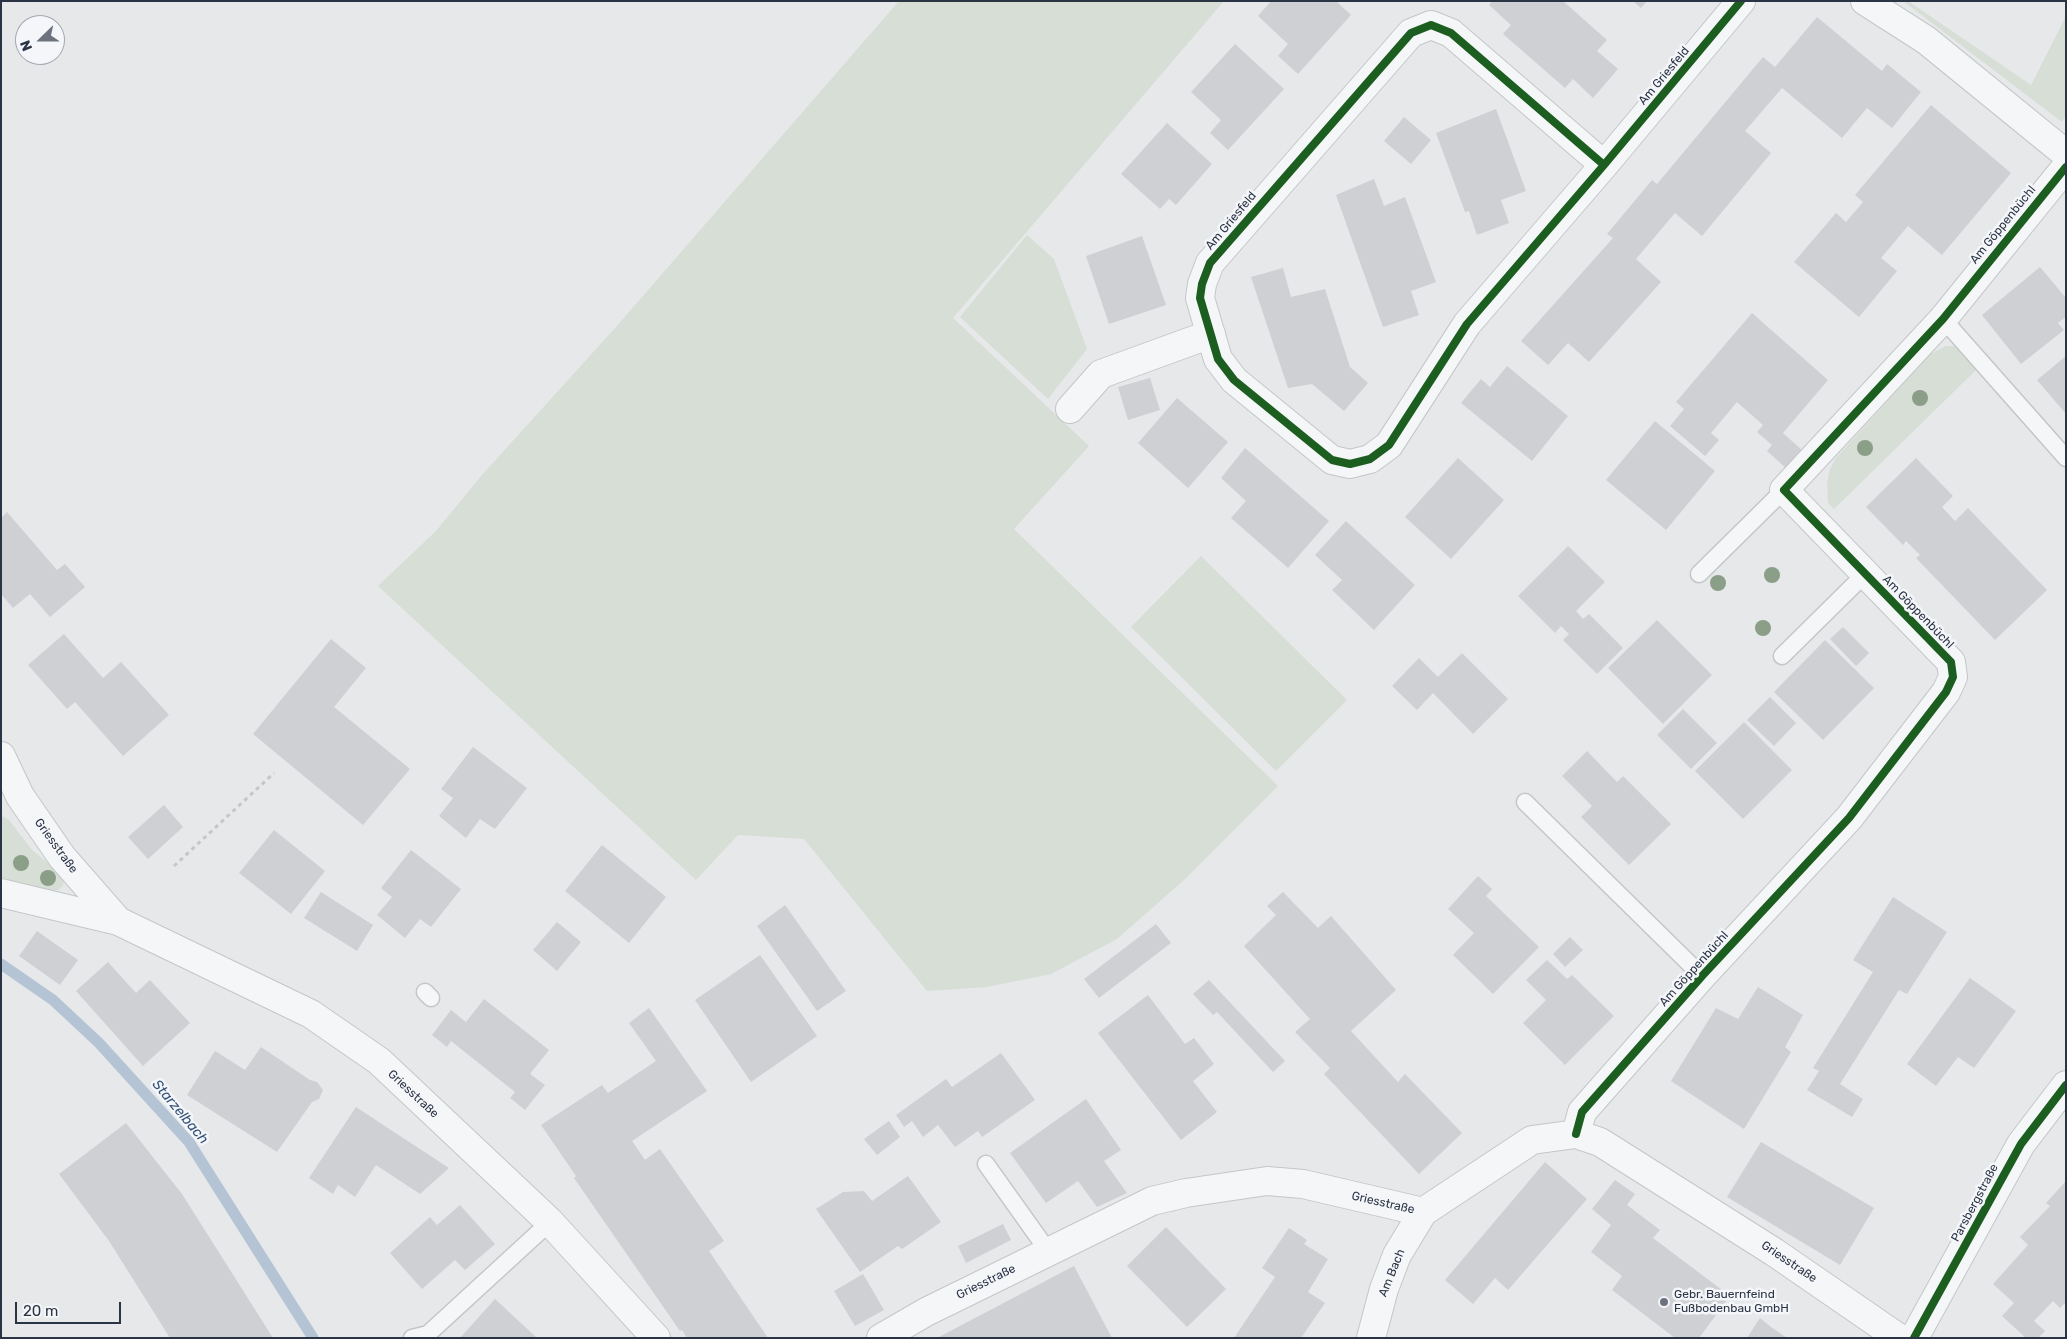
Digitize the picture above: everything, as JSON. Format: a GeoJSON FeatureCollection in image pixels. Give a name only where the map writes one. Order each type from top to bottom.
{"type":"FeatureCollection","features":[{"type":"Feature","properties":{"kind":"street","name":"Am Griesfeld"},"geometry":{"type":"LineString","coordinates":[[1604,165],[1451,33],[1431,25],[1417,30],[1410,34],[1210,263],[1202,284],[1200,298],[1218,358],[1234,380],[1332,460],[1350,464],[1370,459],[1389,446],[1467,324],[1604,165],[1741,1]]}},
{"type":"Feature","properties":{"kind":"street"},"geometry":{"type":"LineString","coordinates":[[1865,1],[1926,40],[2066,154]]}},
{"type":"Feature","properties":{"kind":"street","name":"Am Göppenbüchl"},"geometry":{"type":"LineString","coordinates":[[1576,1134],[1582,1112],[1702,976],[1849,818],[1946,692],[1953,677],[1951,662],[1784,490],[1943,319],[2066,167]]}},
{"type":"Feature","properties":{"kind":"street"},"geometry":{"type":"LineString","coordinates":[[1070,409],[1101,374],[1210,334]]}},
{"type":"Feature","properties":{"kind":"street","name":"Griesstraße"},"geometry":{"type":"LineString","coordinates":[[2,762],[20,796],[62,857],[118,922]]}},
{"type":"Feature","properties":{"kind":"street","name":"Griesstraße"},"geometry":{"type":"LineString","coordinates":[[1,893],[118,922],[311,1014],[379,1061],[550,1222],[656,1338]]}},
{"type":"Feature","properties":{"kind":"street","name":"Parsbergstraße"},"geometry":{"type":"LineString","coordinates":[[1914,1338],[2021,1144],[2066,1085]]}},
{"type":"Feature","properties":{"kind":"street","name":"Griesstraße"},"geometry":{"type":"LineString","coordinates":[[881,1338],[926,1312],[1152,1201],[1186,1193],[1267,1181],[1303,1184],[1423,1212],[1532,1140],[1576,1134],[1600,1142],[1774,1252],[1899,1338]]}},
{"type":"Feature","properties":{"kind":"street","name":"Am Bach"},"geometry":{"type":"LineString","coordinates":[[1371,1338],[1384,1289],[1397,1255],[1423,1212]]}},
{"type":"Feature","properties":{"kind":"lane"},"geometry":{"type":"LineString","coordinates":[[1943,319],[2066,458]]}},
{"type":"Feature","properties":{"kind":"lane"},"geometry":{"type":"LineString","coordinates":[[1699,574],[1784,490]]}},
{"type":"Feature","properties":{"kind":"lane"},"geometry":{"type":"LineString","coordinates":[[1782,656],[1866,574]]}},
{"type":"Feature","properties":{"kind":"lane"},"geometry":{"type":"LineString","coordinates":[[1525,802],[1702,976]]}},
{"type":"Feature","properties":{"kind":"lane"},"geometry":{"type":"LineString","coordinates":[[986,1164],[1048,1251]]}},
{"type":"Feature","properties":{"kind":"lane"},"geometry":{"type":"LineString","coordinates":[[412,1338],[428,1334],[550,1222]]}},
{"type":"Feature","properties":{"kind":"path"},"geometry":{"type":"LineString","coordinates":[[174,866],[274,773]]}},
{"type":"Feature","properties":{"kind":"shaded area"},"geometry":{"type":"Polygon","coordinates":[[[899,1],[1224,1],[953,318],[1089,446],[1014,529],[1278,786],[1184,880],[1117,939],[1051,974],[987,987],[927,991],[804,839],[738,835],[696,880],[378,586],[436,531],[482,475],[616,327],[899,1]]]}},
{"type":"Feature","properties":{"kind":"shaded area"},"geometry":{"type":"Polygon","coordinates":[[[1903,1],[1908,1],[2031,85],[2066,16],[2066,115],[2062,122],[1903,1]]]}},
{"type":"Feature","properties":{"kind":"shaded area"},"geometry":{"type":"Polygon","coordinates":[[[1027,235],[1054,259],[1087,349],[1048,399],[960,317],[1027,235]]]}},
{"type":"Feature","properties":{"kind":"shaded area"},"geometry":{"type":"Polygon","coordinates":[[[1946,346],[1953,346],[1959,349],[1977,369],[1834,509],[1828,503],[1827,483],[1830,469],[1836,458],[1930,354],[1946,346]]]}},
{"type":"Feature","properties":{"kind":"shaded area"},"geometry":{"type":"Polygon","coordinates":[[[1201,556],[1347,700],[1276,771],[1131,627],[1201,556]]]}},
{"type":"Feature","properties":{"kind":"shaded area"},"geometry":{"type":"Polygon","coordinates":[[[1,815],[9,820],[32,850],[57,870],[64,879],[63,886],[58,890],[50,891],[1,878],[1,815]]]}},
{"type":"Feature","properties":{"kind":"building"},"geometry":{"type":"Polygon","coordinates":[[[1271,1],[1336,1],[1351,15],[1298,74],[1278,56],[1288,44],[1258,16],[1271,1]]]}},
{"type":"Feature","properties":{"kind":"building"},"geometry":{"type":"Polygon","coordinates":[[[1492,1],[1563,1],[1607,40],[1597,51],[1618,69],[1593,98],[1573,79],[1565,88],[1503,34],[1511,25],[1489,5],[1492,1]]]}},
{"type":"Feature","properties":{"kind":"building"},"geometry":{"type":"Polygon","coordinates":[[[1633,1],[1647,1],[1641,8],[1633,1]]]}},
{"type":"Feature","properties":{"kind":"building"},"geometry":{"type":"Polygon","coordinates":[[[1817,17],[1882,71],[1887,64],[1921,92],[1892,128],[1867,108],[1842,138],[1782,88],[1745,131],[1771,153],[1702,236],[1675,213],[1636,259],[1661,282],[1589,362],[1568,343],[1548,365],[1521,341],[1613,238],[1607,234],[1652,180],[1657,184],[1763,57],[1775,67],[1817,17]]]}},
{"type":"Feature","properties":{"kind":"building"},"geometry":{"type":"Polygon","coordinates":[[[1235,44],[1284,89],[1228,150],[1210,133],[1221,120],[1191,92],[1235,44]]]}},
{"type":"Feature","properties":{"kind":"building"},"geometry":{"type":"Polygon","coordinates":[[[1931,105],[2011,173],[1942,255],[1908,226],[1881,258],[1897,271],[1859,317],[1794,262],[1836,213],[1846,222],[1863,202],[1855,195],[1931,105]]]}},
{"type":"Feature","properties":{"kind":"building"},"geometry":{"type":"Polygon","coordinates":[[[1496,109],[1526,191],[1501,200],[1509,223],[1477,235],[1469,211],[1465,212],[1436,133],[1496,109]]]}},
{"type":"Feature","properties":{"kind":"building"},"geometry":{"type":"Polygon","coordinates":[[[1404,117],[1431,140],[1411,164],[1384,141],[1404,117]]]}},
{"type":"Feature","properties":{"kind":"building"},"geometry":{"type":"Polygon","coordinates":[[[1167,123],[1212,164],[1176,205],[1169,199],[1160,209],[1121,174],[1167,123]]]}},
{"type":"Feature","properties":{"kind":"building"},"geometry":{"type":"Polygon","coordinates":[[[1374,179],[1384,206],[1405,197],[1436,282],[1411,291],[1419,315],[1383,327],[1336,195],[1374,179]]]}},
{"type":"Feature","properties":{"kind":"building"},"geometry":{"type":"Polygon","coordinates":[[[1142,236],[1166,305],[1109,324],[1086,256],[1142,236]]]}},
{"type":"Feature","properties":{"kind":"building"},"geometry":{"type":"Polygon","coordinates":[[[2040,267],[2066,298],[2066,317],[2058,323],[2064,330],[2021,364],[1982,315],[2040,267]]]}},
{"type":"Feature","properties":{"kind":"building"},"geometry":{"type":"Polygon","coordinates":[[[1283,268],[1291,297],[1325,289],[1350,367],[1368,383],[1344,411],[1312,384],[1288,388],[1251,277],[1283,268]]]}},
{"type":"Feature","properties":{"kind":"building"},"geometry":{"type":"Polygon","coordinates":[[[1752,313],[1828,380],[1783,433],[1803,451],[1787,469],[1767,451],[1772,445],[1757,432],[1763,425],[1737,402],[1711,433],[1719,440],[1705,456],[1670,426],[1684,409],[1676,402],[1752,313]]]}},
{"type":"Feature","properties":{"kind":"building"},"geometry":{"type":"Polygon","coordinates":[[[2066,356],[2066,414],[2037,380],[2066,356]]]}},
{"type":"Feature","properties":{"kind":"building"},"geometry":{"type":"Polygon","coordinates":[[[1507,366],[1568,416],[1532,461],[1461,403],[1481,379],[1490,387],[1507,366]]]}},
{"type":"Feature","properties":{"kind":"building"},"geometry":{"type":"Polygon","coordinates":[[[1150,378],[1160,410],[1128,420],[1118,387],[1150,378]]]}},
{"type":"Feature","properties":{"kind":"building"},"geometry":{"type":"Polygon","coordinates":[[[1177,398],[1228,442],[1188,488],[1138,443],[1177,398]]]}},
{"type":"Feature","properties":{"kind":"building"},"geometry":{"type":"Polygon","coordinates":[[[1655,421],[1715,471],[1666,530],[1606,480],[1655,421]]]}},
{"type":"Feature","properties":{"kind":"building"},"geometry":{"type":"Polygon","coordinates":[[[1245,448],[1329,521],[1288,568],[1231,518],[1246,501],[1221,478],[1245,448]]]}},
{"type":"Feature","properties":{"kind":"building"},"geometry":{"type":"Polygon","coordinates":[[[1458,458],[1504,500],[1451,559],[1405,517],[1458,458]]]}},
{"type":"Feature","properties":{"kind":"building"},"geometry":{"type":"Polygon","coordinates":[[[1916,458],[1953,496],[1942,507],[1955,521],[1968,508],[2047,590],[1995,640],[1916,558],[1920,555],[1906,541],[1903,545],[1866,507],[1916,458]]]}},
{"type":"Feature","properties":{"kind":"building"},"geometry":{"type":"Polygon","coordinates":[[[7,512],[57,570],[65,564],[85,587],[50,617],[30,594],[13,608],[1,594],[1,518],[7,512]]]}},
{"type":"Feature","properties":{"kind":"building"},"geometry":{"type":"Polygon","coordinates":[[[1346,521],[1415,585],[1374,630],[1332,590],[1342,580],[1315,555],[1346,521]]]}},
{"type":"Feature","properties":{"kind":"building"},"geometry":{"type":"Polygon","coordinates":[[[1568,546],[1605,582],[1576,611],[1583,619],[1589,614],[1623,648],[1597,674],[1563,640],[1569,634],[1561,626],[1555,633],[1518,596],[1568,546]]]}},
{"type":"Feature","properties":{"kind":"building"},"geometry":{"type":"Polygon","coordinates":[[[1657,620],[1712,675],[1663,724],[1608,668],[1657,620]]]}},
{"type":"Feature","properties":{"kind":"building"},"geometry":{"type":"Polygon","coordinates":[[[1843,627],[1869,653],[1856,666],[1830,639],[1843,627]]]}},
{"type":"Feature","properties":{"kind":"building"},"geometry":{"type":"Polygon","coordinates":[[[64,634],[103,678],[121,662],[169,715],[123,756],[75,702],[67,709],[28,665],[64,634]]]}},
{"type":"Feature","properties":{"kind":"building"},"geometry":{"type":"Polygon","coordinates":[[[331,639],[366,668],[334,707],[410,769],[363,825],[253,734],[331,639]]]}},
{"type":"Feature","properties":{"kind":"building"},"geometry":{"type":"Polygon","coordinates":[[[1825,640],[1874,688],[1823,740],[1774,692],[1825,640]]]}},
{"type":"Feature","properties":{"kind":"building"},"geometry":{"type":"Polygon","coordinates":[[[1462,653],[1508,699],[1473,734],[1433,693],[1417,710],[1392,686],[1419,658],[1438,677],[1462,653]]]}},
{"type":"Feature","properties":{"kind":"building"},"geometry":{"type":"Polygon","coordinates":[[[1770,697],[1796,723],[1774,746],[1747,720],[1770,697]]]}},
{"type":"Feature","properties":{"kind":"building"},"geometry":{"type":"Polygon","coordinates":[[[1683,709],[1717,743],[1691,769],[1657,735],[1683,709]]]}},
{"type":"Feature","properties":{"kind":"building"},"geometry":{"type":"Polygon","coordinates":[[[1744,722],[1792,770],[1743,819],[1695,771],[1744,722]]]}},
{"type":"Feature","properties":{"kind":"building"},"geometry":{"type":"Polygon","coordinates":[[[473,747],[527,788],[495,829],[480,819],[466,838],[439,816],[453,798],[441,789],[473,747]]]}},
{"type":"Feature","properties":{"kind":"building"},"geometry":{"type":"Polygon","coordinates":[[[1587,751],[1617,782],[1623,776],[1671,824],[1629,865],[1581,817],[1592,806],[1562,776],[1587,751]]]}},
{"type":"Feature","properties":{"kind":"building"},"geometry":{"type":"Polygon","coordinates":[[[164,805],[183,827],[148,859],[128,837],[164,805]]]}},
{"type":"Feature","properties":{"kind":"building"},"geometry":{"type":"Polygon","coordinates":[[[274,830],[325,871],[291,914],[239,873],[274,830]]]}},
{"type":"Feature","properties":{"kind":"building"},"geometry":{"type":"Polygon","coordinates":[[[602,845],[666,897],[629,943],[565,891],[602,845]]]}},
{"type":"Feature","properties":{"kind":"building"},"geometry":{"type":"Polygon","coordinates":[[[411,850],[461,889],[431,927],[420,919],[405,938],[377,915],[392,897],[381,888],[411,850]]]}},
{"type":"Feature","properties":{"kind":"building"},"geometry":{"type":"Polygon","coordinates":[[[1478,876],[1492,889],[1486,896],[1539,947],[1493,994],[1453,955],[1474,933],[1448,909],[1478,876]]]}},
{"type":"Feature","properties":{"kind":"building"},"geometry":{"type":"Polygon","coordinates":[[[321,892],[373,925],[357,951],[304,918],[321,892]]]}},
{"type":"Feature","properties":{"kind":"building"},"geometry":{"type":"Polygon","coordinates":[[[1283,892],[1318,928],[1331,916],[1396,990],[1351,1031],[1398,1082],[1405,1074],[1462,1133],[1419,1174],[1324,1074],[1330,1068],[1295,1032],[1310,1019],[1244,946],[1276,915],[1267,906],[1283,892]]]}},
{"type":"Feature","properties":{"kind":"building"},"geometry":{"type":"Polygon","coordinates":[[[1893,897],[1947,932],[1907,994],[1899,990],[1840,1084],[1863,1099],[1852,1117],[1807,1090],[1819,1071],[1813,1068],[1873,972],[1853,960],[1893,897]]]}},
{"type":"Feature","properties":{"kind":"building"},"geometry":{"type":"Polygon","coordinates":[[[785,905],[846,991],[817,1011],[757,926],[785,905]]]}},
{"type":"Feature","properties":{"kind":"building"},"geometry":{"type":"Polygon","coordinates":[[[557,922],[581,942],[557,971],[533,950],[557,922]]]}},
{"type":"Feature","properties":{"kind":"building"},"geometry":{"type":"Polygon","coordinates":[[[1156,924],[1171,943],[1099,998],[1084,979],[1156,924]]]}},
{"type":"Feature","properties":{"kind":"building"},"geometry":{"type":"Polygon","coordinates":[[[37,931],[78,960],[60,985],[19,956],[37,931]]]}},
{"type":"Feature","properties":{"kind":"building"},"geometry":{"type":"Polygon","coordinates":[[[1570,937],[1583,950],[1565,967],[1553,954],[1570,937]]]}},
{"type":"Feature","properties":{"kind":"building"},"geometry":{"type":"Polygon","coordinates":[[[760,955],[817,1036],[751,1082],[695,1000],[760,955]]]}},
{"type":"Feature","properties":{"kind":"building"},"geometry":{"type":"Polygon","coordinates":[[[1547,960],[1567,979],[1572,975],[1614,1016],[1565,1065],[1523,1023],[1546,1000],[1526,980],[1547,960]]]}},
{"type":"Feature","properties":{"kind":"building"},"geometry":{"type":"Polygon","coordinates":[[[108,962],[136,993],[150,980],[190,1023],[143,1066],[76,991],[108,962]]]}},
{"type":"Feature","properties":{"kind":"building"},"geometry":{"type":"Polygon","coordinates":[[[1970,978],[2016,1011],[1974,1068],[1958,1057],[1936,1086],[1907,1064],[1970,978]]]}},
{"type":"Feature","properties":{"kind":"building"},"geometry":{"type":"Polygon","coordinates":[[[1209,980],[1285,1061],[1273,1072],[1217,1012],[1213,1015],[1193,994],[1209,980]]]}},
{"type":"Feature","properties":{"kind":"building"},"geometry":{"type":"Polygon","coordinates":[[[1758,987],[1803,1015],[1785,1047],[1791,1052],[1744,1129],[1671,1081],[1716,1008],[1738,1019],[1758,987]]]}},
{"type":"Feature","properties":{"kind":"building"},"geometry":{"type":"Polygon","coordinates":[[[1148,995],[1185,1044],[1194,1038],[1214,1064],[1193,1081],[1217,1112],[1181,1140],[1098,1033],[1148,995]]]}},
{"type":"Feature","properties":{"kind":"building"},"geometry":{"type":"Polygon","coordinates":[[[484,999],[549,1050],[530,1074],[545,1085],[525,1110],[510,1098],[515,1092],[451,1041],[447,1047],[432,1035],[451,1010],[466,1022],[484,999]]]}},
{"type":"Feature","properties":{"kind":"building"},"geometry":{"type":"Polygon","coordinates":[[[649,1008],[707,1091],[632,1141],[645,1160],[660,1149],[724,1241],[709,1251],[768,1338],[687,1338],[682,1330],[680,1331],[574,1178],[576,1176],[541,1125],[602,1085],[608,1093],[656,1061],[629,1023],[649,1008]]]}},
{"type":"Feature","properties":{"kind":"building"},"geometry":{"type":"Polygon","coordinates":[[[261,1047],[310,1080],[317,1082],[323,1090],[319,1099],[312,1102],[277,1152],[187,1095],[215,1051],[245,1070],[261,1047]]]}},
{"type":"Feature","properties":{"kind":"building"},"geometry":{"type":"Polygon","coordinates":[[[1001,1053],[1035,1100],[982,1137],[978,1131],[955,1147],[938,1125],[923,1137],[912,1121],[904,1127],[896,1115],[946,1079],[952,1087],[1001,1053]]]}},
{"type":"Feature","properties":{"kind":"building"},"geometry":{"type":"Polygon","coordinates":[[[1086,1099],[1121,1150],[1104,1161],[1127,1193],[1097,1207],[1078,1181],[1046,1203],[1010,1153],[1086,1099]]]}},
{"type":"Feature","properties":{"kind":"building"},"geometry":{"type":"Polygon","coordinates":[[[356,1107],[449,1168],[420,1194],[376,1165],[355,1197],[338,1185],[333,1194],[309,1178],[356,1107]]]}},
{"type":"Feature","properties":{"kind":"building"},"geometry":{"type":"Polygon","coordinates":[[[889,1121],[900,1137],[877,1155],[864,1139],[889,1121]]]}},
{"type":"Feature","properties":{"kind":"building"},"geometry":{"type":"Polygon","coordinates":[[[126,1123],[182,1194],[273,1338],[170,1338],[109,1241],[59,1174],[126,1123]]]}},
{"type":"Feature","properties":{"kind":"building"},"geometry":{"type":"Polygon","coordinates":[[[1761,1142],[1874,1208],[1840,1265],[1727,1197],[1761,1142]]]}},
{"type":"Feature","properties":{"kind":"building"},"geometry":{"type":"Polygon","coordinates":[[[1545,1162],[1587,1199],[1508,1290],[1495,1278],[1473,1304],[1445,1280],[1545,1162]]]}},
{"type":"Feature","properties":{"kind":"building"},"geometry":{"type":"Polygon","coordinates":[[[908,1176],[941,1222],[902,1249],[898,1246],[860,1272],[816,1209],[843,1192],[864,1191],[872,1201],[908,1176]]]}},
{"type":"Feature","properties":{"kind":"building"},"geometry":{"type":"Polygon","coordinates":[[[1615,1180],[1635,1194],[1627,1205],[1660,1230],[1653,1238],[1730,1296],[1699,1338],[1675,1338],[1612,1290],[1622,1276],[1591,1252],[1611,1225],[1592,1209],[1615,1180]]]}},
{"type":"Feature","properties":{"kind":"building"},"geometry":{"type":"Polygon","coordinates":[[[2066,1181],[2066,1302],[2060,1308],[2053,1301],[2034,1321],[2045,1331],[2038,1338],[2026,1338],[2002,1316],[2014,1303],[1993,1284],[2028,1245],[2020,1237],[2050,1206],[2046,1203],[2066,1181]]]}},
{"type":"Feature","properties":{"kind":"building"},"geometry":{"type":"Polygon","coordinates":[[[460,1205],[495,1244],[465,1270],[455,1260],[422,1289],[390,1253],[430,1217],[437,1225],[460,1205]]]}},
{"type":"Feature","properties":{"kind":"building"},"geometry":{"type":"Polygon","coordinates":[[[1003,1224],[1011,1240],[966,1263],[958,1246],[1003,1224]]]}},
{"type":"Feature","properties":{"kind":"building"},"geometry":{"type":"Polygon","coordinates":[[[1166,1227],[1226,1289],[1187,1327],[1127,1266],[1166,1227]]]}},
{"type":"Feature","properties":{"kind":"building"},"geometry":{"type":"Polygon","coordinates":[[[1289,1228],[1307,1240],[1304,1244],[1328,1259],[1308,1292],[1325,1303],[1301,1338],[1234,1338],[1275,1277],[1262,1268],[1289,1228]]]}},
{"type":"Feature","properties":{"kind":"building"},"geometry":{"type":"Polygon","coordinates":[[[1074,1266],[1112,1338],[937,1338],[1074,1266]]]}},
{"type":"Feature","properties":{"kind":"building"},"geometry":{"type":"Polygon","coordinates":[[[863,1274],[884,1310],[855,1326],[834,1291],[863,1274]]]}},
{"type":"Feature","properties":{"kind":"building"},"geometry":{"type":"Polygon","coordinates":[[[495,1299],[537,1338],[460,1338],[495,1299]]]}},
{"type":"Feature","properties":{"kind":"building"},"geometry":{"type":"Polygon","coordinates":[[[1760,1318],[1771,1327],[1787,1338],[1747,1338],[1760,1318]]]}},
{"type":"Feature","properties":{"kind":"waterway","name":"Starzelbach"},"geometry":{"type":"LineString","coordinates":[[1,964],[53,1000],[99,1043],[189,1142],[313,1338]]}},
{"type":"Feature","properties":{"kind":"cycle path"},"geometry":{"type":"LineString","coordinates":[[1604,165],[1451,33],[1431,25],[1411,33],[1210,263],[1202,284],[1200,298],[1218,359],[1234,380],[1332,460],[1350,464],[1370,459],[1389,445],[1467,324],[1604,165],[1741,1]]}},
{"type":"Feature","properties":{"kind":"cycle path"},"geometry":{"type":"LineString","coordinates":[[1576,1134],[1582,1112],[1702,976],[1849,818],[1946,692],[1953,677],[1951,662],[1784,490],[1943,319],[2066,167]]}},
{"type":"Feature","properties":{"kind":"cycle path"},"geometry":{"type":"LineString","coordinates":[[1914,1338],[2021,1144],[2066,1085]]}},
{"type":"Feature","properties":{"kind":"place","name":"Gebr. Bauernfeind Fußbodenbau GmbH"},"geometry":{"type":"Point","coordinates":[1664,1302]}}]}
